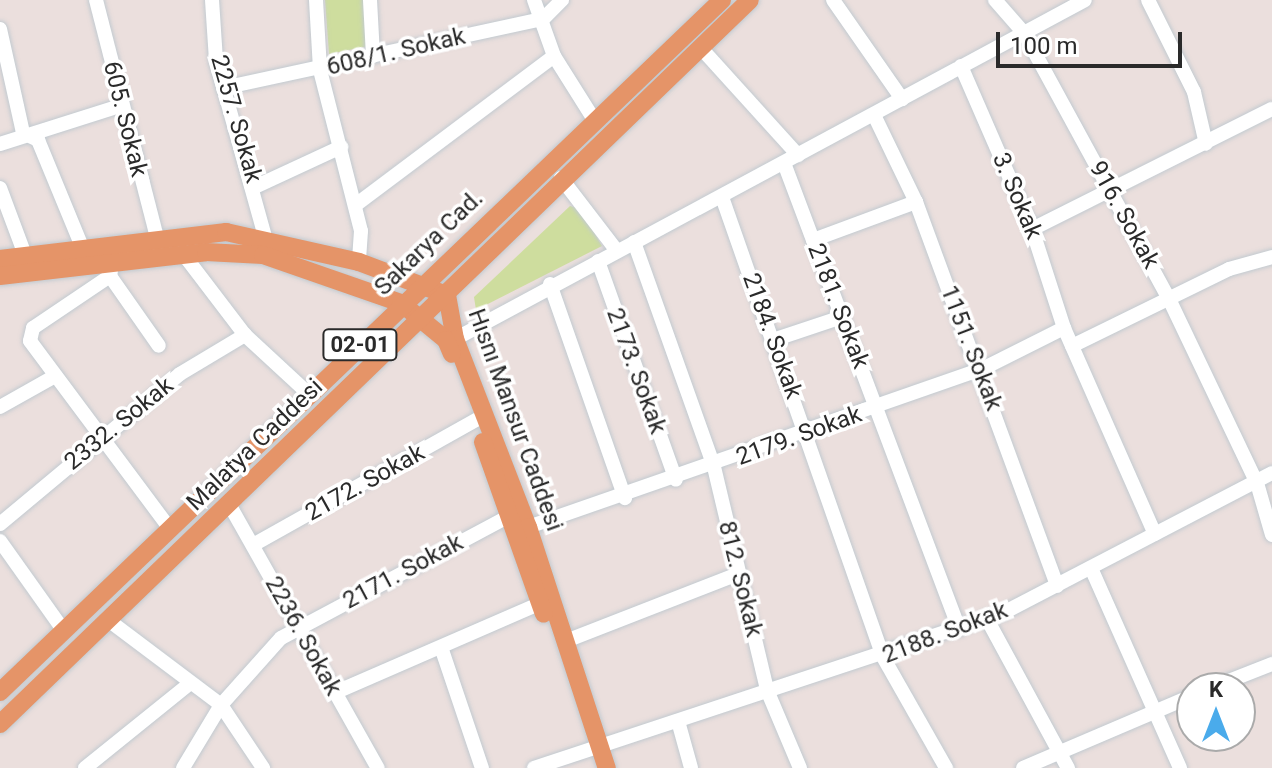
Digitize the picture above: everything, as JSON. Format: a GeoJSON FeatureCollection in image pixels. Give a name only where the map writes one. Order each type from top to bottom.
{"type":"FeatureCollection","features":[{"type":"Feature","properties":{"kind":"main road","name":"Malatya Caddesi"},"geometry":{"type":"LineString","coordinates":[[0,724],[423,319],[561,178],[750,0]]}},
{"type":"Feature","properties":{"kind":"main road","name":"Sakarya Cad."},"geometry":{"type":"LineString","coordinates":[[3,684],[64,631],[311,396],[419,284],[595,121],[711,4]]}},
{"type":"Feature","properties":{"kind":"main road","name":"Hısnı Mansur Caddesi"},"geometry":{"type":"LineString","coordinates":[[0,259],[226,232],[265,237],[359,262],[447,295],[455,339],[528,527],[566,641],[594,747],[607,768]]}},
{"type":"Feature","properties":{"kind":"main road"},"geometry":{"type":"LineString","coordinates":[[0,276],[111,270],[184,255],[263,255],[401,303],[423,319],[446,340],[594,747],[597,768]]}},
{"type":"Feature","properties":{"kind":"street","name":"605. Sokak"},"geometry":{"type":"LineString","coordinates":[[96,0],[120,106],[157,238]]}},
{"type":"Feature","properties":{"kind":"street","name":"2257. Sokak"},"geometry":{"type":"LineString","coordinates":[[212,0],[223,88],[257,186],[265,237]]}},
{"type":"Feature","properties":{"kind":"street"},"geometry":{"type":"LineString","coordinates":[[316,0],[320,70],[357,204],[359,262]]}},
{"type":"Feature","properties":{"kind":"street"},"geometry":{"type":"LineString","coordinates":[[370,0],[373,56]]}},
{"type":"Feature","properties":{"kind":"street"},"geometry":{"type":"LineString","coordinates":[[534,0],[554,56],[595,121]]}},
{"type":"Feature","properties":{"kind":"street"},"geometry":{"type":"LineString","coordinates":[[543,19],[562,0]]}},
{"type":"Feature","properties":{"kind":"street"},"geometry":{"type":"LineString","coordinates":[[833,0],[902,99]]}},
{"type":"Feature","properties":{"kind":"street","name":"916. Sokak"},"geometry":{"type":"LineString","coordinates":[[995,0],[1024,33],[1170,301],[1257,483],[1272,535]]}},
{"type":"Feature","properties":{"kind":"street"},"geometry":{"type":"LineString","coordinates":[[455,339],[550,284],[722,197],[1085,0]]}},
{"type":"Feature","properties":{"kind":"street"},"geometry":{"type":"LineString","coordinates":[[1148,0],[1194,92],[1206,144]]}},
{"type":"Feature","properties":{"kind":"street","name":"608/1. Sokak"},"geometry":{"type":"LineString","coordinates":[[223,88],[320,70],[543,19]]}},
{"type":"Feature","properties":{"kind":"street"},"geometry":{"type":"LineString","coordinates":[[0,29],[23,133]]}},
{"type":"Feature","properties":{"kind":"street"},"geometry":{"type":"LineString","coordinates":[[700,47],[798,155]]}},
{"type":"Feature","properties":{"kind":"street"},"geometry":{"type":"LineString","coordinates":[[357,204],[554,56]]}},
{"type":"Feature","properties":{"kind":"street","name":"3. Sokak"},"geometry":{"type":"LineString","coordinates":[[961,66],[1032,229],[1064,328],[1155,534]]}},
{"type":"Feature","properties":{"kind":"street"},"geometry":{"type":"LineString","coordinates":[[0,144],[23,133],[120,106]]}},
{"type":"Feature","properties":{"kind":"street"},"geometry":{"type":"LineString","coordinates":[[1032,229],[1112,193],[1272,109]]}},
{"type":"Feature","properties":{"kind":"street","name":"1151. Sokak"},"geometry":{"type":"LineString","coordinates":[[874,115],[916,202],[1057,586]]}},
{"type":"Feature","properties":{"kind":"street"},"geometry":{"type":"LineString","coordinates":[[23,133],[38,140],[83,249]]}},
{"type":"Feature","properties":{"kind":"street"},"geometry":{"type":"LineString","coordinates":[[257,186],[341,147]]}},
{"type":"Feature","properties":{"kind":"street","name":"2181. Sokak"},"geometry":{"type":"LineString","coordinates":[[784,163],[959,629]]}},
{"type":"Feature","properties":{"kind":"street"},"geometry":{"type":"LineString","coordinates":[[561,178],[617,251]]}},
{"type":"Feature","properties":{"kind":"street"},"geometry":{"type":"LineString","coordinates":[[0,188],[25,255]]}},
{"type":"Feature","properties":{"kind":"street","name":"2184. Sokak"},"geometry":{"type":"LineString","coordinates":[[722,197],[883,657],[946,768]]}},
{"type":"Feature","properties":{"kind":"street"},"geometry":{"type":"LineString","coordinates":[[813,240],[916,202]]}},
{"type":"Feature","properties":{"kind":"street","name":"812. Sokak"},"geometry":{"type":"LineString","coordinates":[[634,242],[714,467],[767,690],[800,768]]}},
{"type":"Feature","properties":{"kind":"street"},"geometry":{"type":"LineString","coordinates":[[184,255],[245,335],[311,396]]}},
{"type":"Feature","properties":{"kind":"street"},"geometry":{"type":"LineString","coordinates":[[1072,346],[1272,257]]}},
{"type":"Feature","properties":{"kind":"street","name":"2173. Sokak"},"geometry":{"type":"LineString","coordinates":[[598,261],[676,480]]}},
{"type":"Feature","properties":{"kind":"street"},"geometry":{"type":"LineString","coordinates":[[159,346],[111,270],[30,332],[55,376],[170,529]]}},
{"type":"Feature","properties":{"kind":"street"},"geometry":{"type":"LineString","coordinates":[[550,284],[625,498]]}},
{"type":"Feature","properties":{"kind":"street"},"geometry":{"type":"LineString","coordinates":[[773,340],[842,317]]}},
{"type":"Feature","properties":{"kind":"street","name":"2179. Sokak"},"geometry":{"type":"LineString","coordinates":[[528,527],[625,498],[980,370],[1064,328]]}},
{"type":"Feature","properties":{"kind":"street","name":"2332. Sokak"},"geometry":{"type":"LineString","coordinates":[[0,524],[101,435],[245,335]]}},
{"type":"Feature","properties":{"kind":"street"},"geometry":{"type":"LineString","coordinates":[[2,401],[55,376]]}},
{"type":"Feature","properties":{"kind":"street","name":"2172. Sokak"},"geometry":{"type":"LineString","coordinates":[[253,545],[476,420]]}},
{"type":"Feature","properties":{"kind":"street","name":"2188. Sokak"},"geometry":{"type":"LineString","coordinates":[[534,768],[767,690],[883,657],[987,619],[1057,586],[1272,473]]}},
{"type":"Feature","properties":{"kind":"street","name":"2236. Sokak"},"geometry":{"type":"LineString","coordinates":[[229,504],[378,768]]}},
{"type":"Feature","properties":{"kind":"street","name":"2171. Sokak"},"geometry":{"type":"LineString","coordinates":[[185,767],[221,705],[298,627],[508,517]]}},
{"type":"Feature","properties":{"kind":"street"},"geometry":{"type":"LineString","coordinates":[[0,541],[64,631]]}},
{"type":"Feature","properties":{"kind":"street"},"geometry":{"type":"LineString","coordinates":[[1091,568],[1180,768]]}},
{"type":"Feature","properties":{"kind":"street"},"geometry":{"type":"LineString","coordinates":[[566,641],[738,574]]}},
{"type":"Feature","properties":{"kind":"street"},"geometry":{"type":"LineString","coordinates":[[334,693],[442,650],[541,603]]}},
{"type":"Feature","properties":{"kind":"street"},"geometry":{"type":"LineString","coordinates":[[107,619],[189,684],[221,705],[263,768]]}},
{"type":"Feature","properties":{"kind":"street"},"geometry":{"type":"LineString","coordinates":[[987,619],[1068,768]]}},
{"type":"Feature","properties":{"kind":"street"},"geometry":{"type":"LineString","coordinates":[[442,650],[482,768]]}},
{"type":"Feature","properties":{"kind":"street"},"geometry":{"type":"LineString","coordinates":[[1252,672],[1272,664]]}},
{"type":"Feature","properties":{"kind":"street"},"geometry":{"type":"LineString","coordinates":[[85,768],[189,684]]}},
{"type":"Feature","properties":{"kind":"street"},"geometry":{"type":"LineString","coordinates":[[1023,768],[1058,750],[1176,702]]}},
{"type":"Feature","properties":{"kind":"street"},"geometry":{"type":"LineString","coordinates":[[678,721],[691,768]]}},
{"type":"Feature","properties":{"kind":"green space"},"geometry":{"type":"Polygon","coordinates":[[[325,0],[365,0],[369,46],[329,54],[325,0]]]}},
{"type":"Feature","properties":{"kind":"green space"},"geometry":{"type":"Polygon","coordinates":[[[570,206],[580,209],[602,246],[476,310],[474,297],[570,206]]]}}]}
